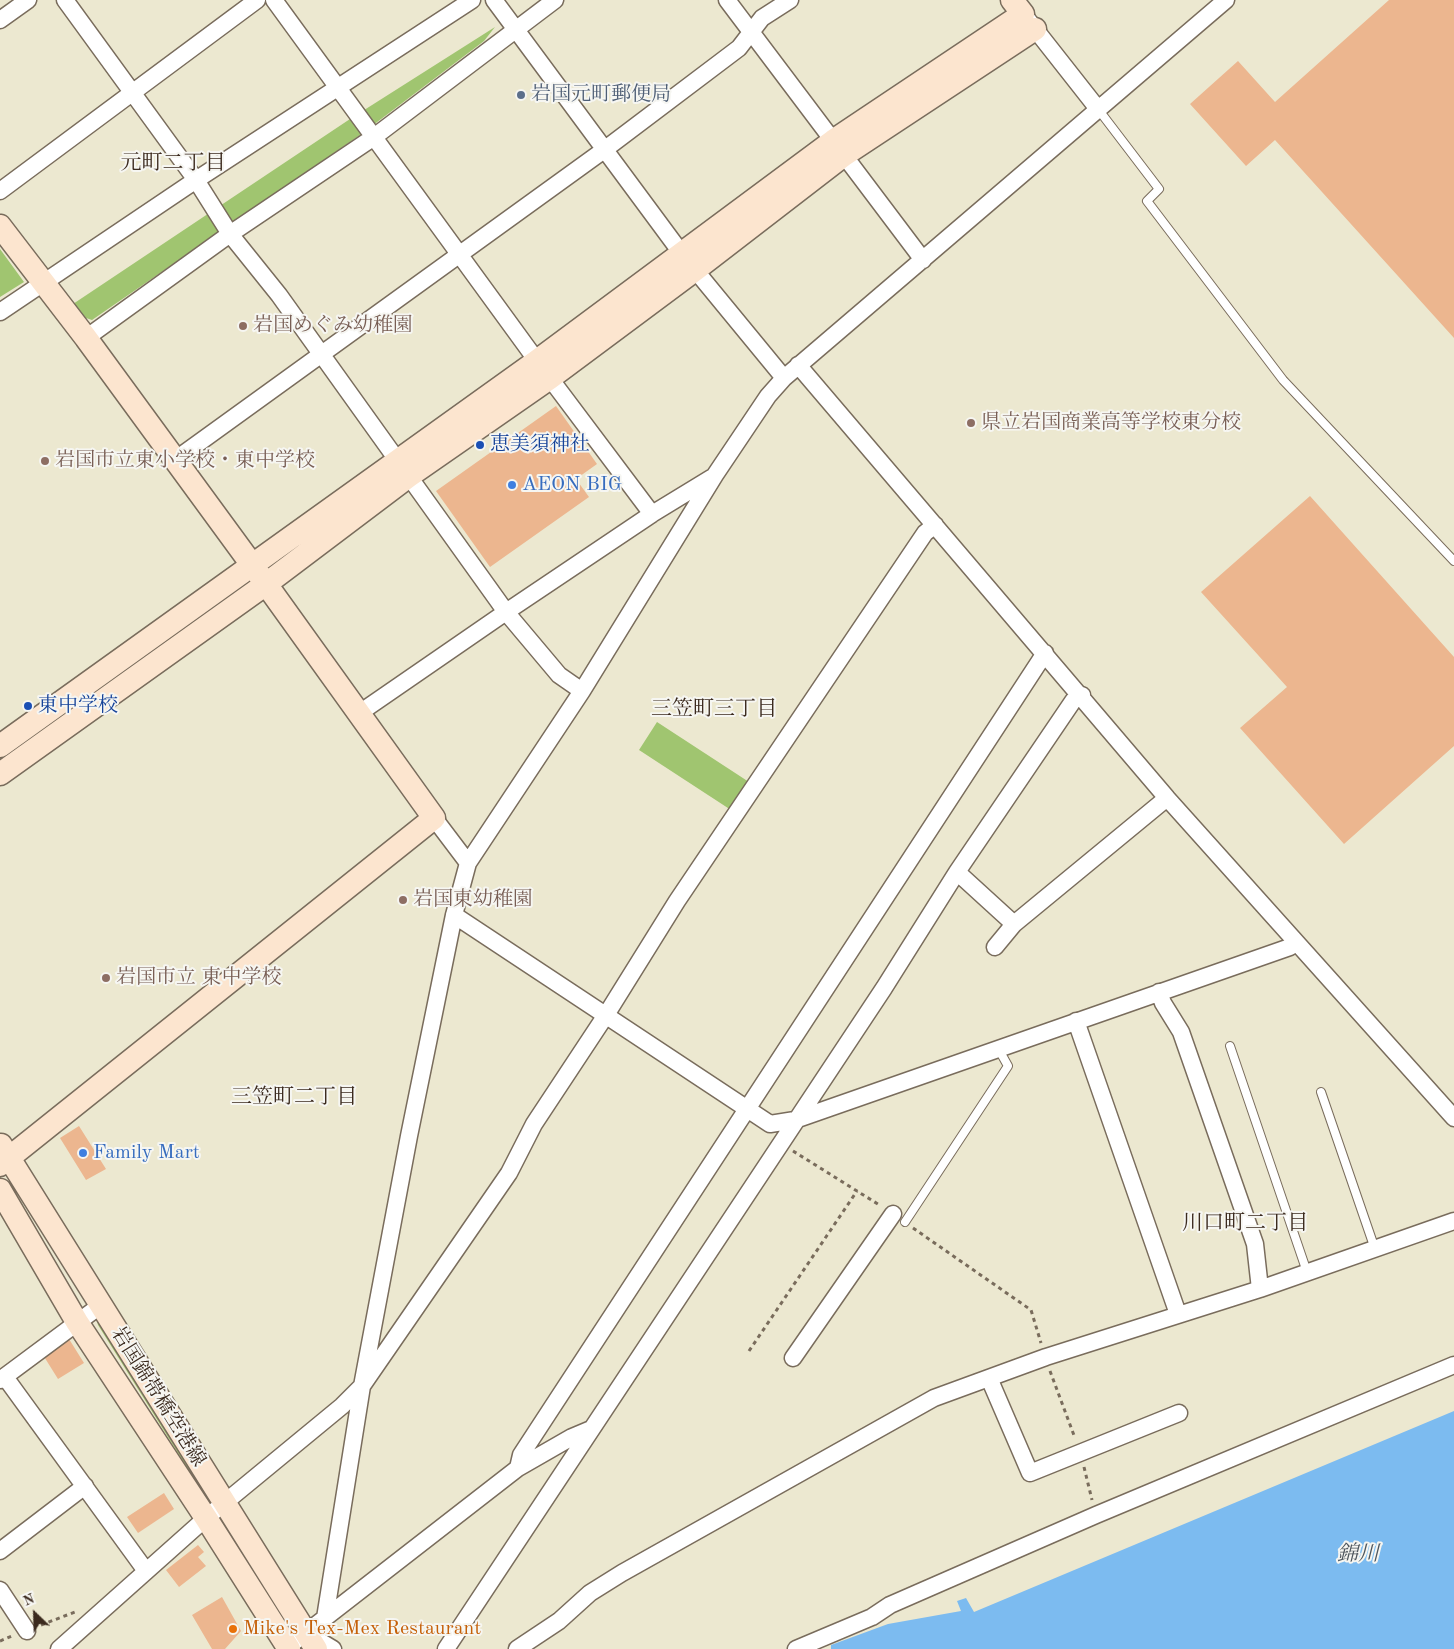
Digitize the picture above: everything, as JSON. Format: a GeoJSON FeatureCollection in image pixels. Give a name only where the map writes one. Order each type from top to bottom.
{"type":"FeatureCollection","features":[{"type":"Feature","properties":{"kind":"street"},"geometry":{"type":"LineString","coordinates":[[0,20],[28,0]]}},
{"type":"Feature","properties":{"kind":"street"},"geometry":{"type":"LineString","coordinates":[[65,0],[196,180],[230,234],[279,295],[506,612],[559,675],[582,691]]}},
{"type":"Feature","properties":{"kind":"street"},"geometry":{"type":"LineString","coordinates":[[0,190],[257,0]]}},
{"type":"Feature","properties":{"kind":"street"},"geometry":{"type":"LineString","coordinates":[[274,0],[543,369],[652,514]]}},
{"type":"Feature","properties":{"kind":"street"},"geometry":{"type":"LineString","coordinates":[[0,312],[43,285],[196,180],[472,0]]}},
{"type":"Feature","properties":{"kind":"street"},"geometry":{"type":"LineString","coordinates":[[494,0],[689,262],[784,378]]}},
{"type":"Feature","properties":{"kind":"street"},"geometry":{"type":"LineString","coordinates":[[86,338],[230,234],[374,137],[555,0]]}},
{"type":"Feature","properties":{"kind":"street"},"geometry":{"type":"LineString","coordinates":[[727,0],[923,260]]}},
{"type":"Feature","properties":{"kind":"street"},"geometry":{"type":"LineString","coordinates":[[175,460],[460,256],[604,150],[739,48],[762,18],[790,0]]}},
{"type":"Feature","properties":{"kind":"street"},"geometry":{"type":"LineString","coordinates":[[325,1618],[362,1386],[409,1136],[454,915],[468,863],[582,691],[715,475],[768,396],[798,364],[923,260],[1226,0]]}},
{"type":"Feature","properties":{"kind":"street"},"geometry":{"type":"LineString","coordinates":[[0,746],[251,564],[404,468],[543,369],[689,262],[839,148],[1024,14],[1098,109]]}},
{"type":"Feature","properties":{"kind":"street"},"geometry":{"type":"LineString","coordinates":[[0,226],[43,285],[86,338],[468,863]]}},
{"type":"Feature","properties":{"kind":"street"},"geometry":{"type":"LineString","coordinates":[[798,364],[1082,695],[1167,798],[1454,1118]]}},
{"type":"Feature","properties":{"kind":"street"},"geometry":{"type":"LineString","coordinates":[[0,774],[266,584],[404,468]]}},
{"type":"Feature","properties":{"kind":"street"},"geometry":{"type":"LineString","coordinates":[[358,714],[652,514],[715,475]]}},
{"type":"Feature","properties":{"kind":"street"},"geometry":{"type":"LineString","coordinates":[[59,1649],[206,1518],[342,1406],[362,1386],[509,1173],[534,1124],[606,1015],[698,869],[925,533],[935,525]]}},
{"type":"Feature","properties":{"kind":"street"},"geometry":{"type":"LineString","coordinates":[[518,1468],[521,1454],[1038,660],[1045,653]]}},
{"type":"Feature","properties":{"kind":"street"},"geometry":{"type":"LineString","coordinates":[[446,1649],[884,988],[957,872],[1073,701],[1082,695]]}},
{"type":"Feature","properties":{"kind":"street"},"geometry":{"type":"LineString","coordinates":[[995,947],[1014,924],[1167,798]]}},
{"type":"Feature","properties":{"kind":"street"},"geometry":{"type":"LineString","coordinates":[[3,1156],[434,818]]}},
{"type":"Feature","properties":{"kind":"street"},"geometry":{"type":"LineString","coordinates":[[957,872],[1014,924]]}},
{"type":"Feature","properties":{"kind":"street"},"geometry":{"type":"LineString","coordinates":[[454,915],[770,1124],[795,1120],[1290,947],[1295,942]]}},
{"type":"Feature","properties":{"kind":"street"},"geometry":{"type":"LineString","coordinates":[[1159,992],[1163,1004],[1181,1032],[1255,1244],[1260,1288]]}},
{"type":"Feature","properties":{"kind":"street"},"geometry":{"type":"LineString","coordinates":[[1076,1021],[1178,1314]]}},
{"type":"Feature","properties":{"kind":"street","name":"岩国錦帯橋空港線"},"geometry":{"type":"LineString","coordinates":[[3,1156],[101,1304],[311,1641]]}},
{"type":"Feature","properties":{"kind":"street","name":"岩国錦帯橋空港線"},"geometry":{"type":"LineString","coordinates":[[0,1190],[77,1322],[206,1518],[287,1649]]}},
{"type":"Feature","properties":{"kind":"street"},"geometry":{"type":"LineString","coordinates":[[792,1358],[899,1218]]}},
{"type":"Feature","properties":{"kind":"street"},"geometry":{"type":"LineString","coordinates":[[517,1649],[559,1621],[590,1593],[622,1573],[934,1398],[1046,1358],[1260,1288],[1454,1221]]}},
{"type":"Feature","properties":{"kind":"street"},"geometry":{"type":"LineString","coordinates":[[101,1304],[2,1378],[85,1486],[146,1571]]}},
{"type":"Feature","properties":{"kind":"street"},"geometry":{"type":"LineString","coordinates":[[796,1649],[872,1617],[890,1605],[1096,1515],[1454,1365]]}},
{"type":"Feature","properties":{"kind":"street"},"geometry":{"type":"LineString","coordinates":[[989,1378],[1030,1473],[1179,1413]]}},
{"type":"Feature","properties":{"kind":"street"},"geometry":{"type":"LineString","coordinates":[[311,1641],[325,1618],[518,1468],[572,1436],[591,1428]]}},
{"type":"Feature","properties":{"kind":"street"},"geometry":{"type":"LineString","coordinates":[[0,1551],[85,1486]]}},
{"type":"Feature","properties":{"kind":"street"},"geometry":{"type":"LineString","coordinates":[[0,1590],[27,1630]]}},
{"type":"Feature","properties":{"kind":"street"},"geometry":{"type":"LineString","coordinates":[[287,1649],[311,1641],[333,1649]]}},
{"type":"Feature","properties":{"kind":"lane"},"geometry":{"type":"LineString","coordinates":[[1098,109],[1159,189],[1147,201],[1283,380],[1454,561]]}},
{"type":"Feature","properties":{"kind":"lane"},"geometry":{"type":"LineString","coordinates":[[1230,1046],[1307,1272]]}},
{"type":"Feature","properties":{"kind":"lane"},"geometry":{"type":"LineString","coordinates":[[899,1218],[1008,1066],[998,1048]]}},
{"type":"Feature","properties":{"kind":"lane"},"geometry":{"type":"LineString","coordinates":[[1320,1092],[1375,1248]]}},
{"type":"Feature","properties":{"kind":"path"},"geometry":{"type":"LineString","coordinates":[[781,1143],[899,1218],[1031,1310],[1046,1358],[1081,1454],[1096,1515]]}},
{"type":"Feature","properties":{"kind":"path"},"geometry":{"type":"LineString","coordinates":[[749,1351],[857,1192]]}},
{"type":"Feature","properties":{"kind":"path"},"geometry":{"type":"LineString","coordinates":[[0,1641],[77,1611]]}},
{"type":"Feature","properties":{"kind":"green space"},"geometry":{"type":"Polygon","coordinates":[[[495,27],[484,41],[360,135],[92,320],[80,316],[73,304],[350,119],[495,27]]]}},
{"type":"Feature","properties":{"kind":"green space"},"geometry":{"type":"Polygon","coordinates":[[[0,249],[24,282],[0,297],[0,249]]]}},
{"type":"Feature","properties":{"kind":"green space"},"geometry":{"type":"Polygon","coordinates":[[[657,722],[749,782],[731,810],[639,750],[657,722]]]}},
{"type":"Feature","properties":{"kind":"green space"},"geometry":{"type":"Polygon","coordinates":[[[99,1319],[200,1483],[196,1482],[98,1325],[97,1321],[99,1319]]]}},
{"type":"Feature","properties":{"kind":"water","name":"錦川"},"geometry":{"type":"Polygon","coordinates":[[[1454,1411],[1454,1649],[831,1649],[831,1645],[888,1624],[961,1611],[957,1601],[966,1598],[974,1612],[1454,1411]]]}},
{"type":"Feature","properties":{"kind":"building"},"geometry":{"type":"Polygon","coordinates":[[[1389,0],[1454,0],[1454,338],[1275,140],[1246,166],[1190,104],[1238,61],[1275,102],[1389,0]]]}},
{"type":"Feature","properties":{"kind":"building","name":"AEON BIG"},"geometry":{"type":"Polygon","coordinates":[[[556,406],[597,464],[576,479],[589,497],[490,567],[436,491],[556,406]]]}},
{"type":"Feature","properties":{"kind":"building"},"geometry":{"type":"Polygon","coordinates":[[[1310,496],[1454,657],[1454,746],[1344,844],[1240,728],[1287,687],[1201,592],[1310,496]]]}},
{"type":"Feature","properties":{"kind":"building","name":"Family Mart"},"geometry":{"type":"Polygon","coordinates":[[[79,1126],[106,1169],[86,1180],[60,1138],[79,1126]]]}},
{"type":"Feature","properties":{"kind":"building"},"geometry":{"type":"Polygon","coordinates":[[[69,1339],[84,1363],[58,1379],[43,1355],[69,1339]]]}},
{"type":"Feature","properties":{"kind":"building"},"geometry":{"type":"Polygon","coordinates":[[[164,1493],[174,1509],[138,1533],[127,1517],[164,1493]]]}},
{"type":"Feature","properties":{"kind":"building"},"geometry":{"type":"Polygon","coordinates":[[[198,1545],[204,1552],[198,1557],[206,1566],[179,1587],[166,1570],[198,1545]]]}},
{"type":"Feature","properties":{"kind":"building"},"geometry":{"type":"Polygon","coordinates":[[[222,1597],[241,1631],[225,1649],[212,1649],[192,1615],[222,1597]]]}},
{"type":"Feature","properties":{"kind":"place","name":"岩国元町郵便局"},"geometry":{"type":"Point","coordinates":[521,95]}},
{"type":"Feature","properties":{"kind":"place","name":"岩国めぐみ幼稚園"},"geometry":{"type":"Point","coordinates":[243,326]}},
{"type":"Feature","properties":{"kind":"place","name":"県立岩国商業高等学校東分校"},"geometry":{"type":"Point","coordinates":[971,423]}},
{"type":"Feature","properties":{"kind":"place","name":"恵美須神社"},"geometry":{"type":"Point","coordinates":[480,445]}},
{"type":"Feature","properties":{"kind":"place","name":"岩国市立東小学校・東中学校"},"geometry":{"type":"Point","coordinates":[45,461]}},
{"type":"Feature","properties":{"kind":"place","name":"AEON BIG"},"geometry":{"type":"Point","coordinates":[512,485]}},
{"type":"Feature","properties":{"kind":"place","name":"東中学校"},"geometry":{"type":"Point","coordinates":[28,706]}},
{"type":"Feature","properties":{"kind":"place","name":"岩国東幼稚園"},"geometry":{"type":"Point","coordinates":[403,900]}},
{"type":"Feature","properties":{"kind":"place","name":"岩国市立 東中学校"},"geometry":{"type":"Point","coordinates":[106,978]}},
{"type":"Feature","properties":{"kind":"place","name":"Family Mart"},"geometry":{"type":"Point","coordinates":[83,1153]}},
{"type":"Feature","properties":{"kind":"place","name":"Mike's Tex-Mex Restaurant"},"geometry":{"type":"Point","coordinates":[233,1629]}},
{"type":"Feature","properties":{"kind":"district","name":"元町二丁目"},"geometry":{"type":"Point","coordinates":[173,163]}},
{"type":"Feature","properties":{"kind":"district","name":"三笠町三丁目"},"geometry":{"type":"Point","coordinates":[714,709]}},
{"type":"Feature","properties":{"kind":"district","name":"三笠町二丁目"},"geometry":{"type":"Point","coordinates":[294,1097]}},
{"type":"Feature","properties":{"kind":"district","name":"川口町二丁目"},"geometry":{"type":"Point","coordinates":[1245,1223]}}]}
